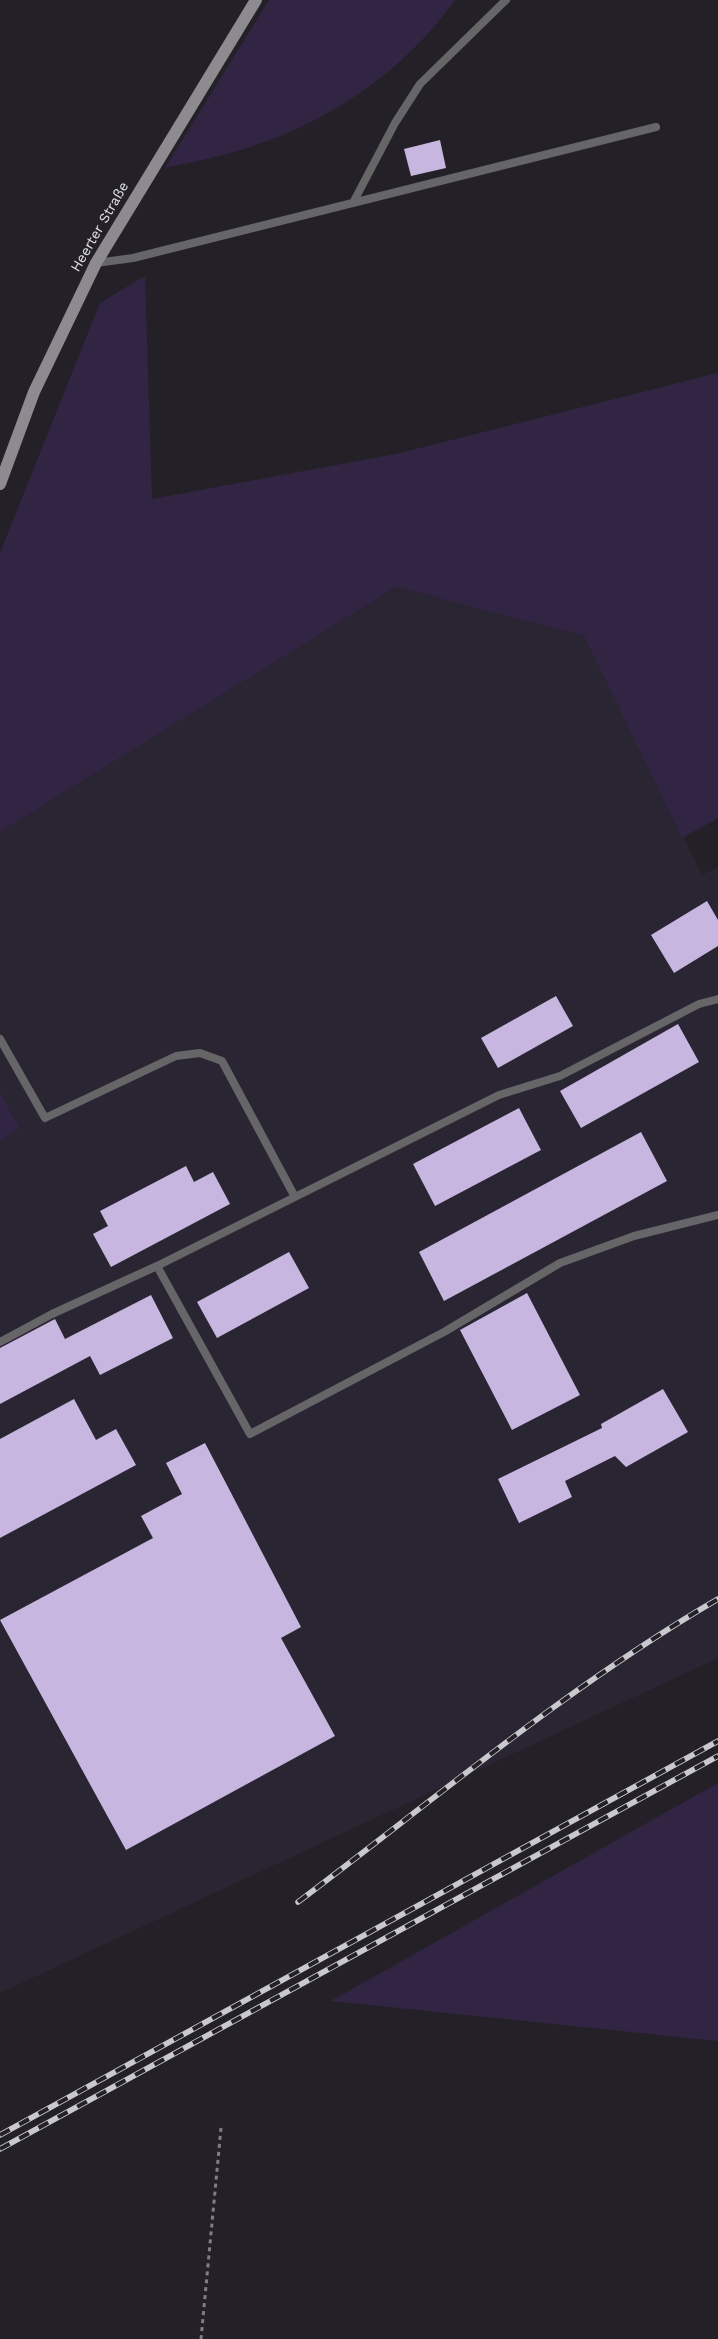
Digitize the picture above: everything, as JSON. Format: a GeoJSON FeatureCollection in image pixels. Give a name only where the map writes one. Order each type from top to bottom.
{"type":"FeatureCollection","features":[{"type":"Feature","properties":{"kind":"main road","name":"Heerter Straße"},"geometry":{"type":"LineString","coordinates":[[0,484],[34,392],[96,263],[256,0]]}},
{"type":"Feature","properties":{"kind":"lane"},"geometry":{"type":"LineString","coordinates":[[354,201],[394,123],[420,84],[506,0]]}},
{"type":"Feature","properties":{"kind":"lane"},"geometry":{"type":"LineString","coordinates":[[96,263],[133,258],[354,201],[430,184],[656,127]]}},
{"type":"Feature","properties":{"kind":"lane"},"geometry":{"type":"LineString","coordinates":[[0,1342],[52,1314],[157,1266],[499,1095],[560,1076],[699,1004],[718,999]]}},
{"type":"Feature","properties":{"kind":"lane"},"geometry":{"type":"LineString","coordinates":[[0,1039],[46,1118],[176,1056],[200,1052],[222,1061],[295,1197]]}},
{"type":"Feature","properties":{"kind":"lane"},"geometry":{"type":"LineString","coordinates":[[157,1266],[250,1434],[444,1332],[560,1263],[634,1236],[718,1216]]}},
{"type":"Feature","properties":{"kind":"path"},"geometry":{"type":"LineString","coordinates":[[201,2339],[221,2128]]}},
{"type":"Feature","properties":{"kind":"shaded area"},"geometry":{"type":"Polygon","coordinates":[[[269,0],[455,0],[414,48],[390,70],[338,107],[309,123],[250,147],[165,168],[269,0]]]}},
{"type":"Feature","properties":{"kind":"shaded area"},"geometry":{"type":"Polygon","coordinates":[[[145,276],[152,499],[396,454],[718,373],[718,818],[682,838],[584,636],[396,587],[0,832],[0,553],[100,303],[145,276]]]}},
{"type":"Feature","properties":{"kind":"shaded area"},"geometry":{"type":"Polygon","coordinates":[[[396,587],[584,636],[702,875],[718,867],[718,1658],[0,1993],[0,1141],[20,1129],[0,1091],[0,832],[396,587]]]}},
{"type":"Feature","properties":{"kind":"shaded area"},"geometry":{"type":"Polygon","coordinates":[[[0,1091],[20,1129],[0,1141],[0,1091]]]}},
{"type":"Feature","properties":{"kind":"shaded area"},"geometry":{"type":"Polygon","coordinates":[[[718,1783],[718,2041],[331,2001],[718,1783]]]}},
{"type":"Feature","properties":{"kind":"building"},"geometry":{"type":"Polygon","coordinates":[[[440,140],[446,168],[411,176],[404,149],[440,140]]]}},
{"type":"Feature","properties":{"kind":"building"},"geometry":{"type":"Polygon","coordinates":[[[707,901],[718,920],[718,946],[674,973],[651,935],[707,901]]]}},
{"type":"Feature","properties":{"kind":"building"},"geometry":{"type":"Polygon","coordinates":[[[556,996],[573,1026],[498,1068],[481,1038],[556,996]]]}},
{"type":"Feature","properties":{"kind":"building"},"geometry":{"type":"Polygon","coordinates":[[[678,1024],[699,1062],[581,1128],[560,1091],[678,1024]]]}},
{"type":"Feature","properties":{"kind":"building"},"geometry":{"type":"Polygon","coordinates":[[[519,1108],[541,1150],[435,1206],[413,1164],[519,1108]]]}},
{"type":"Feature","properties":{"kind":"building"},"geometry":{"type":"Polygon","coordinates":[[[641,1132],[667,1181],[444,1301],[419,1252],[641,1132]]]}},
{"type":"Feature","properties":{"kind":"building"},"geometry":{"type":"Polygon","coordinates":[[[186,1166],[194,1182],[213,1172],[230,1204],[111,1267],[93,1234],[108,1226],[100,1211],[186,1166]]]}},
{"type":"Feature","properties":{"kind":"building"},"geometry":{"type":"Polygon","coordinates":[[[289,1252],[309,1288],[217,1338],[197,1302],[289,1252]]]}},
{"type":"Feature","properties":{"kind":"building"},"geometry":{"type":"Polygon","coordinates":[[[527,1293],[580,1395],[512,1430],[460,1330],[527,1293]]]}},
{"type":"Feature","properties":{"kind":"building"},"geometry":{"type":"Polygon","coordinates":[[[151,1295],[173,1338],[100,1375],[90,1356],[0,1404],[0,1348],[55,1319],[65,1339],[151,1295]]]}},
{"type":"Feature","properties":{"kind":"building"},"geometry":{"type":"Polygon","coordinates":[[[663,1389],[688,1432],[626,1467],[615,1456],[565,1481],[572,1497],[519,1523],[498,1479],[602,1428],[601,1424],[663,1389]]]}},
{"type":"Feature","properties":{"kind":"building"},"geometry":{"type":"Polygon","coordinates":[[[74,1399],[96,1440],[116,1429],[136,1465],[0,1538],[0,1439],[74,1399]]]}},
{"type":"Feature","properties":{"kind":"building"},"geometry":{"type":"Polygon","coordinates":[[[205,1443],[301,1627],[281,1638],[335,1736],[126,1850],[0,1620],[153,1538],[141,1516],[182,1494],[166,1463],[205,1443]]]}},
{"type":"Feature","properties":{"kind":"railway"},"geometry":{"type":"LineString","coordinates":[[298,1902],[556,1706],[663,1632],[718,1599]]}},
{"type":"Feature","properties":{"kind":"railway"},"geometry":{"type":"LineString","coordinates":[[0,2135],[718,1741]]}},
{"type":"Feature","properties":{"kind":"railway"},"geometry":{"type":"LineString","coordinates":[[0,2149],[718,1756]]}}]}
